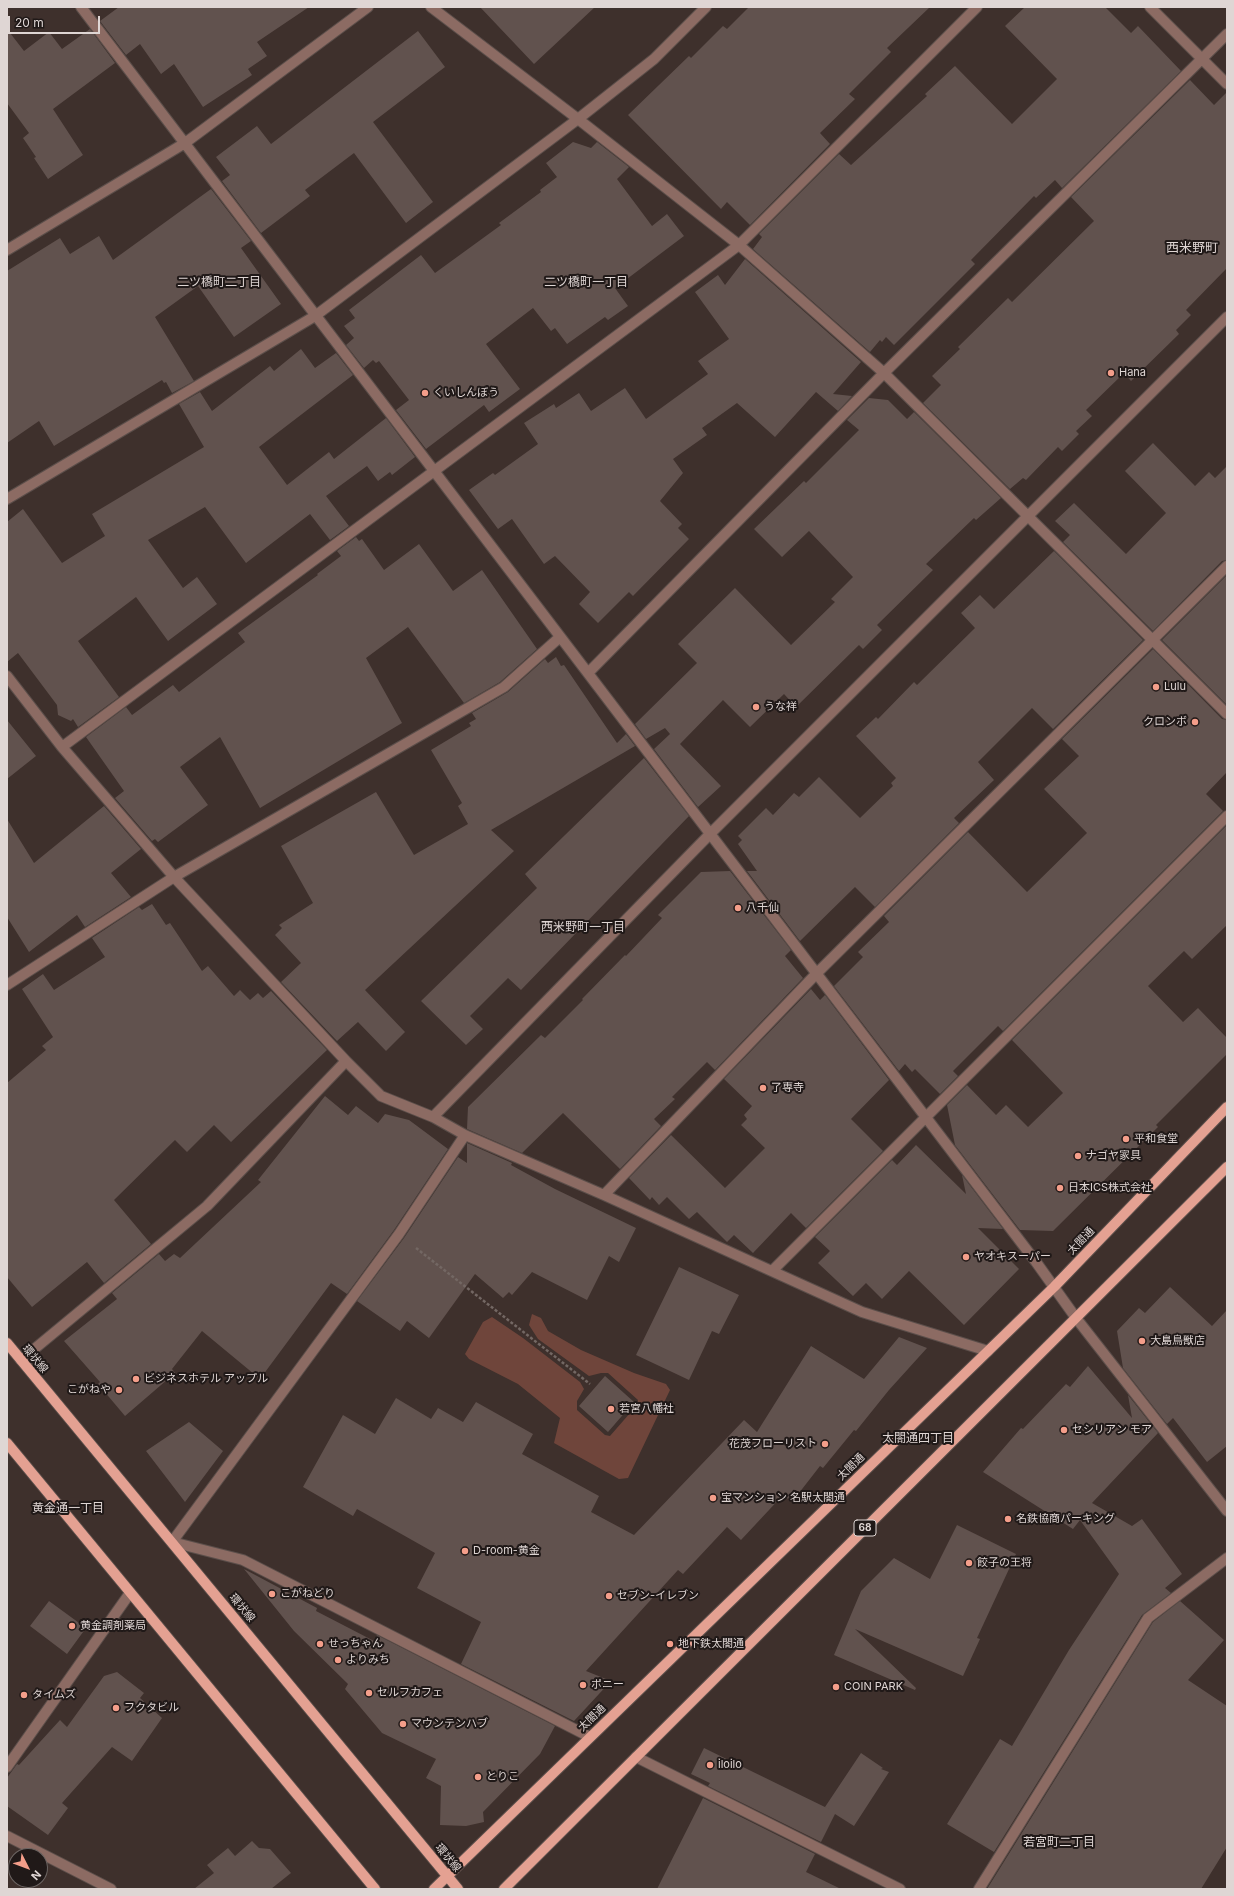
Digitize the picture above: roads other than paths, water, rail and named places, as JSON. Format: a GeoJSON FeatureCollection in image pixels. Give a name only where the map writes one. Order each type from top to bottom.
{"type":"FeatureCollection","features":[{"type":"Feature","properties":{"kind":"main road","name":"太閤通"},"geometry":{"type":"LineString","coordinates":[[434,1889],[1054,1287],[1227,1107]]}},
{"type":"Feature","properties":{"kind":"main road","name":"68"},"geometry":{"type":"LineString","coordinates":[[504,1889],[1227,1167]]}},
{"type":"Feature","properties":{"kind":"main road","name":"環状線"},"geometry":{"type":"LineString","coordinates":[[7,1343],[458,1889]]}},
{"type":"Feature","properties":{"kind":"main road"},"geometry":{"type":"LineString","coordinates":[[7,1443],[375,1889]]}},
{"type":"Feature","properties":{"kind":"street"},"geometry":{"type":"LineString","coordinates":[[81,7],[925,1117],[1076,1318],[1227,1511]]}},
{"type":"Feature","properties":{"kind":"street"},"geometry":{"type":"LineString","coordinates":[[7,250],[185,143],[368,7]]}},
{"type":"Feature","properties":{"kind":"street"},"geometry":{"type":"LineString","coordinates":[[431,7],[578,119],[739,245],[884,373],[1227,714]]}},
{"type":"Feature","properties":{"kind":"street"},"geometry":{"type":"LineString","coordinates":[[7,499],[316,316],[578,119],[654,59],[706,7]]}},
{"type":"Feature","properties":{"kind":"street"},"geometry":{"type":"LineString","coordinates":[[62,747],[739,245],[977,7]]}},
{"type":"Feature","properties":{"kind":"street"},"geometry":{"type":"LineString","coordinates":[[1150,7],[1227,84]]}},
{"type":"Feature","properties":{"kind":"street"},"geometry":{"type":"LineString","coordinates":[[588,674],[884,373],[1227,34]]}},
{"type":"Feature","properties":{"kind":"street"},"geometry":{"type":"LineString","coordinates":[[433,1117],[710,834],[1227,317]]}},
{"type":"Feature","properties":{"kind":"street"},"geometry":{"type":"LineString","coordinates":[[604,1194],[816,974],[1227,566]]}},
{"type":"Feature","properties":{"kind":"street"},"geometry":{"type":"LineString","coordinates":[[7,985],[174,877],[504,687],[560,637]]}},
{"type":"Feature","properties":{"kind":"street"},"geometry":{"type":"LineString","coordinates":[[7,676],[62,747],[174,877],[346,1061],[381,1096],[433,1117],[465,1135],[604,1194],[862,1312],[988,1351]]}},
{"type":"Feature","properties":{"kind":"street"},"geometry":{"type":"LineString","coordinates":[[773,1270],[1227,816]]}},
{"type":"Feature","properties":{"kind":"street"},"geometry":{"type":"LineString","coordinates":[[21,1360],[207,1206],[346,1061]]}},
{"type":"Feature","properties":{"kind":"street"},"geometry":{"type":"LineString","coordinates":[[465,1135],[399,1234],[172,1542],[243,1560],[590,1737]]}},
{"type":"Feature","properties":{"kind":"street"},"geometry":{"type":"LineString","coordinates":[[979,1889],[1148,1618],[1227,1558]]}},
{"type":"Feature","properties":{"kind":"street"},"geometry":{"type":"LineString","coordinates":[[7,1767],[130,1593]]}},
{"type":"Feature","properties":{"kind":"street"},"geometry":{"type":"LineString","coordinates":[[636,1757],[900,1889]]}},
{"type":"Feature","properties":{"kind":"street"},"geometry":{"type":"LineString","coordinates":[[7,1836],[111,1889]]}},
{"type":"Feature","properties":{"kind":"place","name":"Hana"},"geometry":{"type":"Point","coordinates":[1111,373]}},
{"type":"Feature","properties":{"kind":"place","name":"くいしんぼう"},"geometry":{"type":"Point","coordinates":[425,393]}},
{"type":"Feature","properties":{"kind":"place","name":"Lulu"},"geometry":{"type":"Point","coordinates":[1156,687]}},
{"type":"Feature","properties":{"kind":"place","name":"うな祥"},"geometry":{"type":"Point","coordinates":[756,707]}},
{"type":"Feature","properties":{"kind":"place","name":"クロンボ"},"geometry":{"type":"Point","coordinates":[1195,722]}},
{"type":"Feature","properties":{"kind":"place","name":"八千仙"},"geometry":{"type":"Point","coordinates":[738,908]}},
{"type":"Feature","properties":{"kind":"place","name":"了専寺"},"geometry":{"type":"Point","coordinates":[763,1088]}},
{"type":"Feature","properties":{"kind":"place","name":"平和食堂"},"geometry":{"type":"Point","coordinates":[1126,1139]}},
{"type":"Feature","properties":{"kind":"place","name":"ナゴヤ家具"},"geometry":{"type":"Point","coordinates":[1078,1156]}},
{"type":"Feature","properties":{"kind":"place","name":"日本ICS株式会社"},"geometry":{"type":"Point","coordinates":[1060,1188]}},
{"type":"Feature","properties":{"kind":"place","name":"ヤオキスーパー"},"geometry":{"type":"Point","coordinates":[966,1257]}},
{"type":"Feature","properties":{"kind":"place","name":"大島鳥獣店"},"geometry":{"type":"Point","coordinates":[1142,1341]}},
{"type":"Feature","properties":{"kind":"place","name":"ビジネスホテル アップル"},"geometry":{"type":"Point","coordinates":[136,1379]}},
{"type":"Feature","properties":{"kind":"place","name":"こがねや"},"geometry":{"type":"Point","coordinates":[119,1390]}},
{"type":"Feature","properties":{"kind":"place","name":"若宮八幡社"},"geometry":{"type":"Point","coordinates":[611,1409]}},
{"type":"Feature","properties":{"kind":"place","name":"セシリアン モア"},"geometry":{"type":"Point","coordinates":[1064,1430]}},
{"type":"Feature","properties":{"kind":"place","name":"花茂フローリスト"},"geometry":{"type":"Point","coordinates":[825,1444]}},
{"type":"Feature","properties":{"kind":"place","name":"宝マンション 名駅太閤通"},"geometry":{"type":"Point","coordinates":[713,1498]}},
{"type":"Feature","properties":{"kind":"place","name":"名鉄協商パーキング"},"geometry":{"type":"Point","coordinates":[1008,1519]}},
{"type":"Feature","properties":{"kind":"place","name":"D-room-黄金"},"geometry":{"type":"Point","coordinates":[465,1551]}},
{"type":"Feature","properties":{"kind":"place","name":"餃子の王将"},"geometry":{"type":"Point","coordinates":[969,1563]}},
{"type":"Feature","properties":{"kind":"place","name":"こがねどり"},"geometry":{"type":"Point","coordinates":[272,1594]}},
{"type":"Feature","properties":{"kind":"place","name":"セブン-イレブン"},"geometry":{"type":"Point","coordinates":[609,1596]}},
{"type":"Feature","properties":{"kind":"place","name":"黄金調剤薬局"},"geometry":{"type":"Point","coordinates":[72,1626]}},
{"type":"Feature","properties":{"kind":"place","name":"せっちゃん"},"geometry":{"type":"Point","coordinates":[320,1644]}},
{"type":"Feature","properties":{"kind":"place","name":"地下鉄太閤通"},"geometry":{"type":"Point","coordinates":[670,1644]}},
{"type":"Feature","properties":{"kind":"place","name":"よりみち"},"geometry":{"type":"Point","coordinates":[338,1660]}},
{"type":"Feature","properties":{"kind":"place","name":"ポニー"},"geometry":{"type":"Point","coordinates":[583,1685]}},
{"type":"Feature","properties":{"kind":"place","name":"COIN PARK"},"geometry":{"type":"Point","coordinates":[836,1687]}},
{"type":"Feature","properties":{"kind":"place","name":"セルフカフェ"},"geometry":{"type":"Point","coordinates":[369,1693]}},
{"type":"Feature","properties":{"kind":"place","name":"タイムズ"},"geometry":{"type":"Point","coordinates":[24,1695]}},
{"type":"Feature","properties":{"kind":"place","name":"フクタビル"},"geometry":{"type":"Point","coordinates":[116,1708]}},
{"type":"Feature","properties":{"kind":"place","name":"マウンテンハブ"},"geometry":{"type":"Point","coordinates":[403,1724]}},
{"type":"Feature","properties":{"kind":"place","name":"iloilo"},"geometry":{"type":"Point","coordinates":[710,1765]}},
{"type":"Feature","properties":{"kind":"place","name":"とりこ"},"geometry":{"type":"Point","coordinates":[478,1777]}},
{"type":"Feature","properties":{"kind":"district","name":"西米野町"},"geometry":{"type":"Point","coordinates":[1192,248]}},
{"type":"Feature","properties":{"kind":"district","name":"二ツ橋町二丁目"},"geometry":{"type":"Point","coordinates":[219,282]}},
{"type":"Feature","properties":{"kind":"district","name":"二ツ橋町一丁目"},"geometry":{"type":"Point","coordinates":[586,282]}},
{"type":"Feature","properties":{"kind":"district","name":"西米野町一丁目"},"geometry":{"type":"Point","coordinates":[583,927]}},
{"type":"Feature","properties":{"kind":"district","name":"太閤通四丁目"},"geometry":{"type":"Point","coordinates":[918,1438]}},
{"type":"Feature","properties":{"kind":"district","name":"黄金通一丁目"},"geometry":{"type":"Point","coordinates":[68,1508]}},
{"type":"Feature","properties":{"kind":"district","name":"若宮町二丁目"},"geometry":{"type":"Point","coordinates":[1059,1842]}}]}
